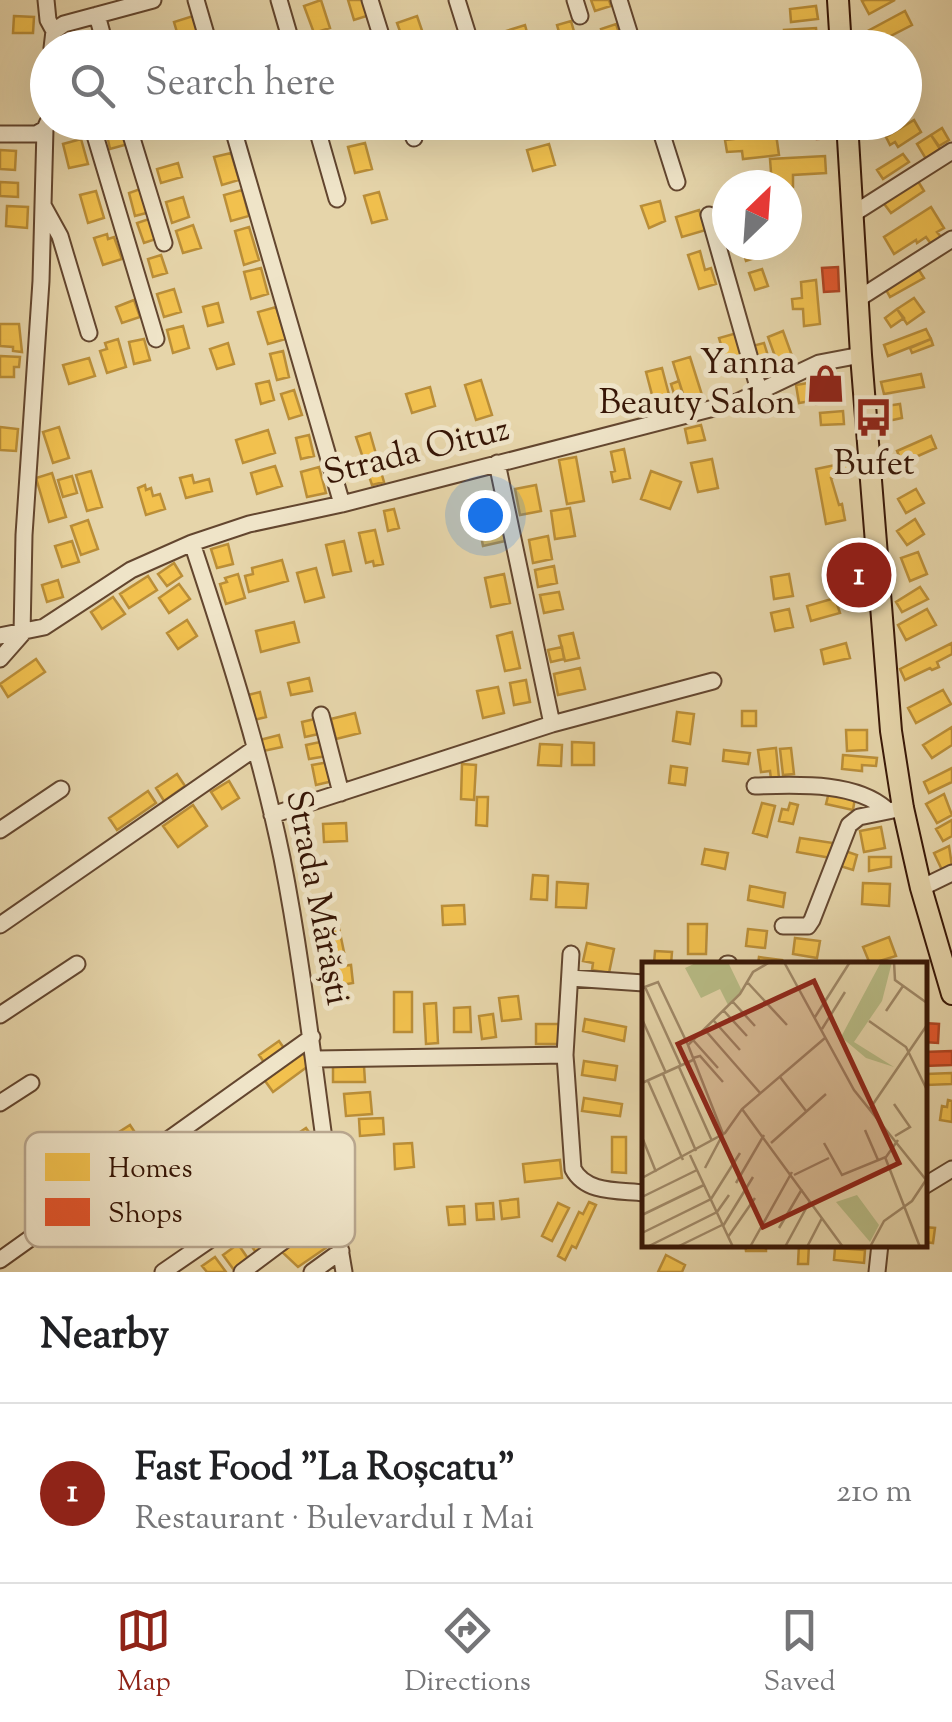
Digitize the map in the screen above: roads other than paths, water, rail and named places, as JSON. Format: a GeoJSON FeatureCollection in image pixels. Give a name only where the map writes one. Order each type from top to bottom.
{"type":"FeatureCollection","features":[{"type":"Feature","properties":{"kind":"main road"},"geometry":{"type":"LineString","coordinates":[[838,0],[840,30]]}},
{"type":"Feature","properties":{"kind":"main road"},"geometry":{"type":"LineString","coordinates":[[847,140],[895,809],[952,994]]}},
{"type":"Feature","properties":{"kind":"street"},"geometry":{"type":"LineString","coordinates":[[46,0],[51,30]]}},
{"type":"Feature","properties":{"kind":"street"},"geometry":{"type":"LineString","coordinates":[[60,30],[64,24],[153,0]]}},
{"type":"Feature","properties":{"kind":"street"},"geometry":{"type":"LineString","coordinates":[[196,0],[205,30]]}},
{"type":"Feature","properties":{"kind":"street"},"geometry":{"type":"LineString","coordinates":[[279,0],[288,30]]}},
{"type":"Feature","properties":{"kind":"street"},"geometry":{"type":"LineString","coordinates":[[370,0],[379,30]]}},
{"type":"Feature","properties":{"kind":"street"},"geometry":{"type":"LineString","coordinates":[[457,0],[466,30]]}},
{"type":"Feature","properties":{"kind":"street"},"geometry":{"type":"LineString","coordinates":[[619,0],[628,30]]}},
{"type":"Feature","properties":{"kind":"street"},"geometry":{"type":"LineString","coordinates":[[97,15],[101,30]]}},
{"type":"Feature","properties":{"kind":"street"},"geometry":{"type":"LineString","coordinates":[[0,134],[30,134]]}},
{"type":"Feature","properties":{"kind":"street"},"geometry":{"type":"LineString","coordinates":[[0,659],[22,634],[46,140]]}},
{"type":"Feature","properties":{"kind":"street"},"geometry":{"type":"LineString","coordinates":[[96,140],[156,339]]}},
{"type":"Feature","properties":{"kind":"street"},"geometry":{"type":"LineString","coordinates":[[132,140],[164,244]]}},
{"type":"Feature","properties":{"kind":"street"},"geometry":{"type":"LineString","coordinates":[[236,140],[342,504]]}},
{"type":"Feature","properties":{"kind":"street"},"geometry":{"type":"LineString","coordinates":[[320,140],[337,200]]}},
{"type":"Feature","properties":{"kind":"street"},"geometry":{"type":"LineString","coordinates":[[664,140],[677,182]]}},
{"type":"Feature","properties":{"kind":"street"},"geometry":{"type":"LineString","coordinates":[[853,214],[952,151]]}},
{"type":"Feature","properties":{"kind":"street"},"geometry":{"type":"LineString","coordinates":[[44,207],[60,236],[88,332]]}},
{"type":"Feature","properties":{"kind":"street"},"geometry":{"type":"LineString","coordinates":[[709,215],[760,394]]}},
{"type":"Feature","properties":{"kind":"street"},"geometry":{"type":"LineString","coordinates":[[858,298],[952,238]]}},
{"type":"Feature","properties":{"kind":"street","name":"Strada Oituz"},"geometry":{"type":"LineString","coordinates":[[0,636],[44,627],[158,556],[249,524],[342,504],[737,402],[807,368],[861,355]]}},
{"type":"Feature","properties":{"kind":"street"},"geometry":{"type":"LineString","coordinates":[[497,463],[552,724]]}},
{"type":"Feature","properties":{"kind":"street","name":"Strada Mărăști"},"geometry":{"type":"LineString","coordinates":[[192,543],[272,815],[316,1059],[324,1132]]}},
{"type":"Feature","properties":{"kind":"street"},"geometry":{"type":"LineString","coordinates":[[272,815],[552,724],[713,682]]}},
{"type":"Feature","properties":{"kind":"street"},"geometry":{"type":"LineString","coordinates":[[321,715],[341,793]]}},
{"type":"Feature","properties":{"kind":"street"},"geometry":{"type":"LineString","coordinates":[[0,925],[254,748]]}},
{"type":"Feature","properties":{"kind":"street"},"geometry":{"type":"LineString","coordinates":[[755,786],[811,786],[868,798],[895,809]]}},
{"type":"Feature","properties":{"kind":"street"},"geometry":{"type":"LineString","coordinates":[[0,830],[61,789]]}},
{"type":"Feature","properties":{"kind":"street"},"geometry":{"type":"LineString","coordinates":[[783,926],[808,926],[849,825],[859,818],[895,809]]}},
{"type":"Feature","properties":{"kind":"street"},"geometry":{"type":"LineString","coordinates":[[922,888],[952,872]]}},
{"type":"Feature","properties":{"kind":"street"},"geometry":{"type":"LineString","coordinates":[[572,954],[565,1055],[576,1175],[598,1188],[642,1193]]}},
{"type":"Feature","properties":{"kind":"street"},"geometry":{"type":"LineString","coordinates":[[0,1015],[77,964]]}},
{"type":"Feature","properties":{"kind":"street"},"geometry":{"type":"LineString","coordinates":[[570,978],[642,983]]}},
{"type":"Feature","properties":{"kind":"street"},"geometry":{"type":"LineString","coordinates":[[178,1132],[312,1036]]}},
{"type":"Feature","properties":{"kind":"street"},"geometry":{"type":"LineString","coordinates":[[316,1059],[565,1055]]}},
{"type":"Feature","properties":{"kind":"street"},"geometry":{"type":"LineString","coordinates":[[0,1103],[31,1084]]}},
{"type":"Feature","properties":{"kind":"street"},"geometry":{"type":"LineString","coordinates":[[927,1184],[952,1169]]}},
{"type":"Feature","properties":{"kind":"street"},"geometry":{"type":"LineString","coordinates":[[0,1260],[25,1242]]}},
{"type":"Feature","properties":{"kind":"street"},"geometry":{"type":"LineString","coordinates":[[163,1272],[199,1247]]}},
{"type":"Feature","properties":{"kind":"street"},"geometry":{"type":"LineString","coordinates":[[242,1272],[275,1247]]}},
{"type":"Feature","properties":{"kind":"street","name":"Strada Mărăști"},"geometry":{"type":"LineString","coordinates":[[340,1247],[344,1272]]}},
{"type":"Feature","properties":{"kind":"street"},"geometry":{"type":"LineString","coordinates":[[877,1272],[880,1247]]}},
{"type":"Feature","properties":{"kind":"street"},"geometry":{"type":"LineString","coordinates":[[312,1272],[340,1250]]}},
{"type":"Feature","properties":{"kind":"place","name":"Yanna Beauty Salon"},"geometry":{"type":"Point","coordinates":[826,384]}},
{"type":"Feature","properties":{"kind":"place","name":"Bufet"},"geometry":{"type":"Point","coordinates":[874,418]}},
{"type":"Feature","properties":{"kind":"place","name":"Fast Food \"La Roșcatu\""},"geometry":{"type":"Point","coordinates":[859,575]}}]}
